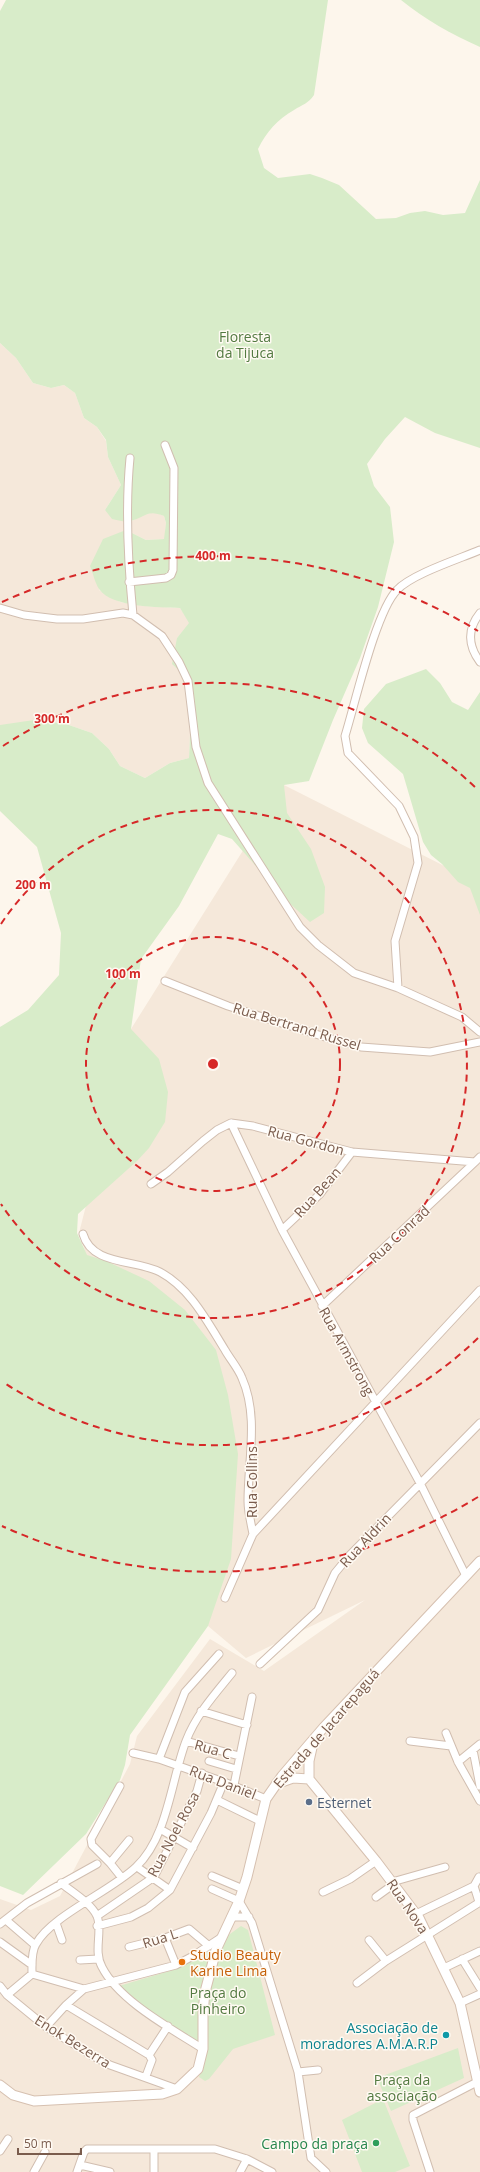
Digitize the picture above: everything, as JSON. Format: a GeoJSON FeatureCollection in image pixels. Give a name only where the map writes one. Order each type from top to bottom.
{"type":"FeatureCollection","features":[{"type":"Feature","properties":{"kind":"street"},"geometry":{"type":"LineString","coordinates":[[129,582],[166,578],[171,575],[173,570],[174,468],[165,445]]}},
{"type":"Feature","properties":{"kind":"street"},"geometry":{"type":"LineString","coordinates":[[130,458],[129,582],[132,615]]}},
{"type":"Feature","properties":{"kind":"street"},"geometry":{"type":"LineString","coordinates":[[398,988],[395,941],[418,863],[414,837],[399,806],[348,753],[345,736],[381,617],[396,590],[409,581],[480,550]]}},
{"type":"Feature","properties":{"kind":"street"},"geometry":{"type":"LineString","coordinates":[[0,608],[24,615],[57,619],[83,619],[123,613],[132,615],[162,636],[179,662],[188,681],[196,747],[208,783],[254,853],[281,900],[300,927],[354,973],[398,988],[462,1017],[480,1032]]}},
{"type":"Feature","properties":{"kind":"street"},"geometry":{"type":"LineString","coordinates":[[480,613],[472,628],[470,642],[474,654],[480,662]]}},
{"type":"Feature","properties":{"kind":"street","name":"Rua Bertrand Russel"},"geometry":{"type":"LineString","coordinates":[[165,981],[228,1006],[361,1047],[430,1052],[480,1042]]}},
{"type":"Feature","properties":{"kind":"street"},"geometry":{"type":"LineString","coordinates":[[151,1184],[168,1172],[203,1141],[218,1130],[231,1124]]}},
{"type":"Feature","properties":{"kind":"street","name":"Rua Gordon"},"geometry":{"type":"LineString","coordinates":[[231,1124],[253,1126],[352,1152],[477,1159]]}},
{"type":"Feature","properties":{"kind":"street","name":"Rua Armstrong"},"geometry":{"type":"LineString","coordinates":[[231,1124],[282,1230],[322,1306],[420,1483],[466,1576]]}},
{"type":"Feature","properties":{"kind":"street","name":"Rua Bean"},"geometry":{"type":"LineString","coordinates":[[282,1230],[320,1194],[352,1152]]}},
{"type":"Feature","properties":{"kind":"street","name":"Rua Conrad"},"geometry":{"type":"LineString","coordinates":[[322,1306],[477,1159]]}},
{"type":"Feature","properties":{"kind":"street","name":"Rua Collins"},"geometry":{"type":"LineString","coordinates":[[83,1234],[85,1241],[93,1251],[114,1259],[145,1265],[177,1283],[190,1298],[241,1376],[250,1404],[251,1427],[248,1502],[253,1534]]}},
{"type":"Feature","properties":{"kind":"street","name":"Rua Collins"},"geometry":{"type":"LineString","coordinates":[[253,1534],[480,1290]]}},
{"type":"Feature","properties":{"kind":"street","name":"Rua Aldrin"},"geometry":{"type":"LineString","coordinates":[[260,1664],[318,1610],[335,1573],[420,1483],[480,1423]]}},
{"type":"Feature","properties":{"kind":"street"},"geometry":{"type":"LineString","coordinates":[[225,1598],[253,1534]]}},
{"type":"Feature","properties":{"kind":"street","name":"Estrada de Jacarepaguá"},"geometry":{"type":"LineString","coordinates":[[0,2085],[12,2095],[34,2101],[162,2094],[177,2089],[198,2069],[203,2049],[202,2013],[205,1992],[216,1950],[244,1889],[266,1799],[276,1784],[314,1739],[378,1668],[422,1624],[480,1561]]}},
{"type":"Feature","properties":{"kind":"street"},"geometry":{"type":"LineString","coordinates":[[159,1759],[186,1692],[219,1654]]}},
{"type":"Feature","properties":{"kind":"street"},"geometry":{"type":"LineString","coordinates":[[7,1995],[32,1974],[35,1945],[56,1923],[86,1904],[137,1867],[160,1829],[186,1741],[201,1711],[232,1673]]}},
{"type":"Feature","properties":{"kind":"street"},"geometry":{"type":"LineString","coordinates":[[234,1785],[236,1769],[252,1697]]}},
{"type":"Feature","properties":{"kind":"street"},"geometry":{"type":"LineString","coordinates":[[201,1711],[247,1725]]}},
{"type":"Feature","properties":{"kind":"street"},"geometry":{"type":"LineString","coordinates":[[446,1733],[458,1762],[480,1801]]}},
{"type":"Feature","properties":{"kind":"street"},"geometry":{"type":"LineString","coordinates":[[276,1784],[293,1778],[309,1779],[309,1761],[314,1739]]}},
{"type":"Feature","properties":{"kind":"street","name":"Rua C"},"geometry":{"type":"LineString","coordinates":[[186,1741],[239,1756]]}},
{"type":"Feature","properties":{"kind":"street"},"geometry":{"type":"LineString","coordinates":[[410,1741],[451,1746]]}},
{"type":"Feature","properties":{"kind":"street"},"geometry":{"type":"LineString","coordinates":[[458,1762],[480,1744]]}},
{"type":"Feature","properties":{"kind":"street"},"geometry":{"type":"LineString","coordinates":[[473,1750],[480,1786]]}},
{"type":"Feature","properties":{"kind":"street","name":"Rua Daniel"},"geometry":{"type":"LineString","coordinates":[[133,1753],[179,1765],[234,1785],[266,1799]]}},
{"type":"Feature","properties":{"kind":"street"},"geometry":{"type":"LineString","coordinates":[[209,1761],[236,1769]]}},
{"type":"Feature","properties":{"kind":"street","name":"Rua Noel Rosa"},"geometry":{"type":"LineString","coordinates":[[97,1916],[154,1877],[197,1791],[202,1774]]}},
{"type":"Feature","properties":{"kind":"street","name":"Rua Nova"},"geometry":{"type":"LineString","coordinates":[[309,1779],[393,1883],[416,1914],[428,1935],[460,2003],[480,2092]]}},
{"type":"Feature","properties":{"kind":"street"},"geometry":{"type":"LineString","coordinates":[[98,1926],[131,1917],[148,1908],[170,1890],[217,1800],[224,1782]]}},
{"type":"Feature","properties":{"kind":"street"},"geometry":{"type":"LineString","coordinates":[[120,1786],[91,1839],[92,1845],[110,1862],[122,1878]]}},
{"type":"Feature","properties":{"kind":"street"},"geometry":{"type":"LineString","coordinates":[[217,1800],[260,1821]]}},
{"type":"Feature","properties":{"kind":"street"},"geometry":{"type":"LineString","coordinates":[[160,1829],[193,1848]]}},
{"type":"Feature","properties":{"kind":"street"},"geometry":{"type":"LineString","coordinates":[[110,1862],[129,1840]]}},
{"type":"Feature","properties":{"kind":"street"},"geometry":{"type":"LineString","coordinates":[[323,1892],[350,1879],[376,1861]]}},
{"type":"Feature","properties":{"kind":"street"},"geometry":{"type":"LineString","coordinates":[[35,1945],[3,1922],[27,1903],[98,1864]]}},
{"type":"Feature","properties":{"kind":"street"},"geometry":{"type":"LineString","coordinates":[[137,1867],[154,1877],[170,1890]]}},
{"type":"Feature","properties":{"kind":"street"},"geometry":{"type":"LineString","coordinates":[[376,1897],[393,1883],[445,1867]]}},
{"type":"Feature","properties":{"kind":"street"},"geometry":{"type":"LineString","coordinates":[[212,1876],[244,1889]]}},
{"type":"Feature","properties":{"kind":"street"},"geometry":{"type":"LineString","coordinates":[[416,1914],[474,1886],[480,1877]]}},
{"type":"Feature","properties":{"kind":"street"},"geometry":{"type":"LineString","coordinates":[[61,1883],[86,1904],[97,1916],[98,1959],[113,1983],[147,2013],[203,2049]]}},
{"type":"Feature","properties":{"kind":"street"},"geometry":{"type":"LineString","coordinates":[[357,1983],[386,1961],[479,1902],[474,1886]]}},
{"type":"Feature","properties":{"kind":"street"},"geometry":{"type":"LineString","coordinates":[[212,1889],[239,1901],[249,1917],[264,1957],[298,2072],[311,2158],[326,2172]]}},
{"type":"Feature","properties":{"kind":"street"},"geometry":{"type":"LineString","coordinates":[[232,1917],[249,1917]]}},
{"type":"Feature","properties":{"kind":"street"},"geometry":{"type":"LineString","coordinates":[[56,1923],[62,1940]]}},
{"type":"Feature","properties":{"kind":"street","name":"Rua L"},"geometry":{"type":"LineString","coordinates":[[129,1947],[191,1929],[209,1946]]}},
{"type":"Feature","properties":{"kind":"street"},"geometry":{"type":"LineString","coordinates":[[32,1974],[84,1989],[113,1983],[176,1965],[222,1937]]}},
{"type":"Feature","properties":{"kind":"street"},"geometry":{"type":"LineString","coordinates":[[164,1938],[176,1965]]}},
{"type":"Feature","properties":{"kind":"street"},"geometry":{"type":"LineString","coordinates":[[369,1940],[386,1961]]}},
{"type":"Feature","properties":{"kind":"street"},"geometry":{"type":"LineString","coordinates":[[0,1942],[32,1965]]}},
{"type":"Feature","properties":{"kind":"street"},"geometry":{"type":"LineString","coordinates":[[444,1968],[480,1951]]}},
{"type":"Feature","properties":{"kind":"street"},"geometry":{"type":"LineString","coordinates":[[80,1960],[98,1959]]}},
{"type":"Feature","properties":{"kind":"street"},"geometry":{"type":"LineString","coordinates":[[462,1959],[480,1988]]}},
{"type":"Feature","properties":{"kind":"street","name":"Enok Bezerra"},"geometry":{"type":"LineString","coordinates":[[0,1986],[7,1995],[46,2027],[110,2065],[146,2076],[177,2089]]}},
{"type":"Feature","properties":{"kind":"street"},"geometry":{"type":"LineString","coordinates":[[46,2027],[66,2005],[84,1989]]}},
{"type":"Feature","properties":{"kind":"street"},"geometry":{"type":"LineString","coordinates":[[460,2003],[480,1994]]}},
{"type":"Feature","properties":{"kind":"street"},"geometry":{"type":"LineString","coordinates":[[66,2005],[149,2055],[152,2060],[146,2076]]}},
{"type":"Feature","properties":{"kind":"street"},"geometry":{"type":"LineString","coordinates":[[149,2055],[168,2026]]}},
{"type":"Feature","properties":{"kind":"street"},"geometry":{"type":"LineString","coordinates":[[298,2072],[318,2070]]}},
{"type":"Feature","properties":{"kind":"street"},"geometry":{"type":"LineString","coordinates":[[430,2172],[413,2120],[415,2114],[477,2082]]}},
{"type":"Feature","properties":{"kind":"street"},"geometry":{"type":"LineString","coordinates":[[0,2151],[8,2139]]}},
{"type":"Feature","properties":{"kind":"street"},"geometry":{"type":"LineString","coordinates":[[110,2172],[78,2168],[84,2152],[87,2149],[215,2149],[247,2159],[272,2172]]}},
{"type":"Feature","properties":{"kind":"street"},"geometry":{"type":"LineString","coordinates":[[154,2149],[154,2172]]}},
{"type":"Feature","properties":{"kind":"street"},"geometry":{"type":"LineString","coordinates":[[34,2172],[45,2152]]}},
{"type":"Feature","properties":{"kind":"street"},"geometry":{"type":"LineString","coordinates":[[240,2172],[247,2159]]}},
{"type":"Feature","properties":{"kind":"shaded area"},"geometry":{"type":"Polygon","coordinates":[[[0,343],[16,358],[33,383],[51,388],[64,385],[75,393],[84,418],[97,427],[106,441],[108,457],[121,485],[105,510],[130,522],[143,515],[155,512],[164,516],[166,523],[165,539],[146,540],[126,530],[99,590],[120,602],[145,606],[180,608],[190,623],[177,638],[191,713],[189,758],[170,763],[145,778],[120,766],[109,749],[92,733],[66,724],[0,725],[0,343]]]}},
{"type":"Feature","properties":{"kind":"shaded area"},"geometry":{"type":"Polygon","coordinates":[[[284,785],[480,884],[480,2172],[0,2172],[0,1899],[31,1910],[60,1896],[130,1764],[137,1736],[210,1639],[264,1671],[365,1600],[246,1658],[208,1626],[79,1233],[131,1029],[284,785]]]}},
{"type":"Feature","properties":{"kind":"green space","name":"Floresta da Tijuca"},"geometry":{"type":"Polygon","coordinates":[[[6,0],[328,0],[314,95],[307,102],[273,126],[265,137],[258,149],[264,168],[278,178],[310,174],[339,185],[376,219],[396,218],[410,213],[425,211],[443,215],[465,213],[480,180],[480,448],[435,433],[405,417],[385,439],[367,464],[374,486],[390,507],[394,542],[378,607],[360,658],[309,781],[284,785],[287,813],[311,849],[325,887],[324,913],[310,922],[284,898],[232,839],[218,834],[179,906],[141,959],[131,1029],[159,1059],[168,1092],[165,1122],[149,1148],[137,1161],[78,1214],[77,1233],[87,1255],[106,1261],[149,1281],[185,1310],[216,1350],[228,1395],[238,1454],[231,1559],[208,1626],[130,1735],[125,1765],[120,1780],[86,1834],[23,1895],[0,1886],[0,1027],[28,1010],[59,975],[61,933],[37,847],[0,811],[0,725],[34,720],[66,724],[92,733],[109,749],[120,766],[145,778],[170,763],[189,758],[191,713],[186,677],[172,664],[177,638],[189,623],[180,608],[149,607],[114,600],[105,595],[99,589],[90,566],[103,539],[126,530],[146,540],[164,539],[166,523],[164,516],[150,513],[129,522],[112,519],[105,510],[121,485],[108,457],[106,440],[97,427],[84,418],[75,393],[64,385],[51,388],[33,383],[16,358],[0,343],[0,11],[6,0]]]}},
{"type":"Feature","properties":{"kind":"green space"},"geometry":{"type":"Polygon","coordinates":[[[401,0],[480,0],[480,47],[439,26],[401,0]]]}},
{"type":"Feature","properties":{"kind":"green space"},"geometry":{"type":"Polygon","coordinates":[[[426,669],[440,683],[452,702],[468,710],[480,692],[480,915],[470,888],[458,882],[442,864],[431,855],[423,842],[403,774],[368,743],[362,728],[364,709],[386,684],[426,669]]]}},
{"type":"Feature","properties":{"kind":"green space","name":"Praça do Pinheiro"},"geometry":{"type":"Polygon","coordinates":[[[241,1926],[248,1930],[275,2035],[233,2049],[209,2079],[205,2081],[199,2077],[205,2055],[119,1986],[176,1969],[197,1958],[241,1926]]]}},
{"type":"Feature","properties":{"kind":"green space","name":"Praça da associação"},"geometry":{"type":"Polygon","coordinates":[[[458,2048],[464,2078],[391,2111],[377,2078],[458,2048]]]}},
{"type":"Feature","properties":{"kind":"green space","name":"Campo da praça"},"geometry":{"type":"Polygon","coordinates":[[[383,2099],[410,2166],[395,2172],[362,2172],[342,2120],[383,2099]]]}},
{"type":"Feature","properties":{"kind":"place","name":"Esternet"},"geometry":{"type":"Point","coordinates":[309,1802]}},
{"type":"Feature","properties":{"kind":"place","name":"Studio Beauty Karine Lima"},"geometry":{"type":"Point","coordinates":[182,1962]}},
{"type":"Feature","properties":{"kind":"place","name":"Associação de moradores A.M.A.R.P"},"geometry":{"type":"Point","coordinates":[446,2035]}},
{"type":"Feature","properties":{"kind":"place","name":"Campo da praça"},"geometry":{"type":"Point","coordinates":[376,2143]}}]}
